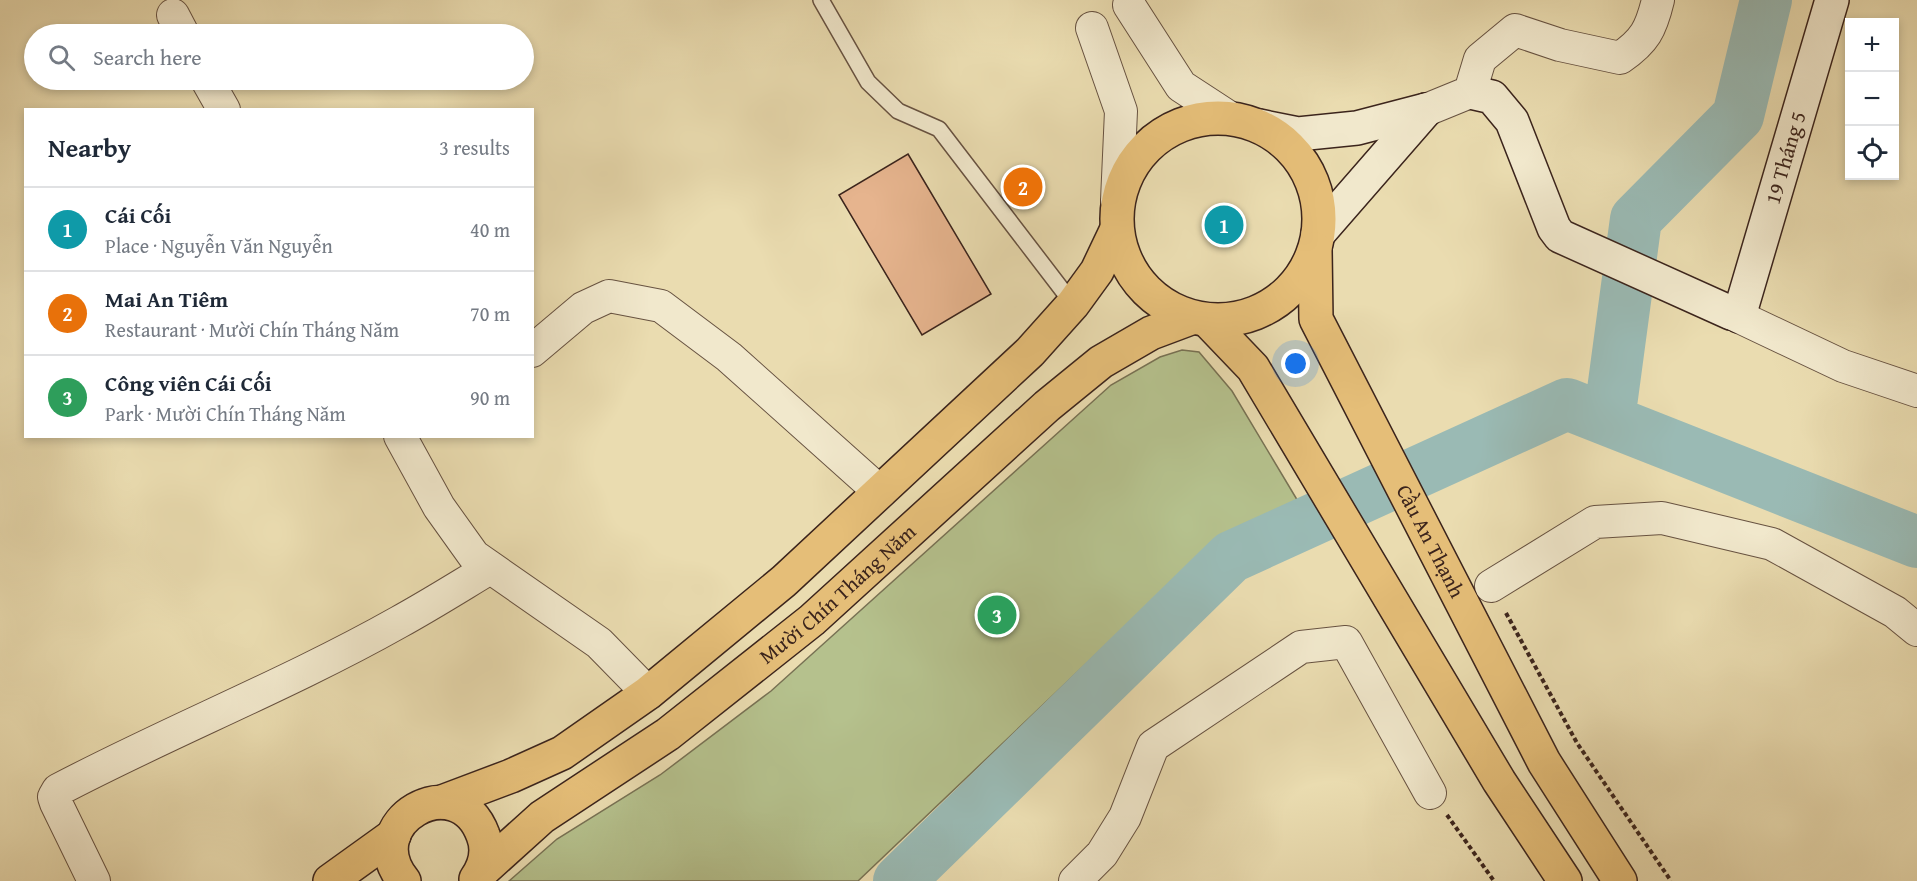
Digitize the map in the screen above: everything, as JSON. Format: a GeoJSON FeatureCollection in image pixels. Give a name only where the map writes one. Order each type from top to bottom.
{"type":"FeatureCollection","features":[{"type":"Feature","properties":{"kind":"main road"},"geometry":{"type":"LineString","coordinates":[[404,881],[395,866],[392,850],[394,835],[401,820],[413,810],[427,804],[442,802],[511,776],[562,753],[648,693],[784,581],[1030,352],[1073,304],[1097,271],[1117,215],[1128,171],[1145,147],[1170,129],[1199,119],[1244,122],[1281,140],[1300,159],[1312,183],[1319,208],[1317,242],[1300,280],[1275,304],[1243,319],[1200,320]]}},
{"type":"Feature","properties":{"kind":"main road"},"geometry":{"type":"LineString","coordinates":[[1117,215],[1125,260],[1140,286],[1164,306],[1200,320],[1253,368],[1499,781],[1565,881]]}},
{"type":"Feature","properties":{"kind":"main road","name":"Cầu An Thạnh"},"geometry":{"type":"LineString","coordinates":[[1317,242],[1316,319],[1544,762],[1620,881]]}},
{"type":"Feature","properties":{"kind":"main road","name":"Mười Chín Tháng Năm"},"geometry":{"type":"LineString","coordinates":[[478,876],[542,817],[668,734],[812,620],[1047,406],[1101,362],[1150,333],[1200,320]]}},
{"type":"Feature","properties":{"kind":"main road"},"geometry":{"type":"LineString","coordinates":[[442,802],[458,806],[471,814],[480,827],[486,841],[486,857],[478,876]]}},
{"type":"Feature","properties":{"kind":"main road"},"geometry":{"type":"LineString","coordinates":[[331,879],[394,835]]}},
{"type":"Feature","properties":{"kind":"street"},"geometry":{"type":"LineString","coordinates":[[1470,92],[1480,59],[1515,30],[1560,45],[1620,58],[1636,47],[1652,24],[1658,0]]}},
{"type":"Feature","properties":{"kind":"street","name":"19 Tháng 5"},"geometry":{"type":"LineString","coordinates":[[1735,315],[1832,0]]}},
{"type":"Feature","properties":{"kind":"street"},"geometry":{"type":"LineString","coordinates":[[1129,5],[1181,86],[1244,122],[1298,134],[1357,128],[1426,110],[1470,92],[1492,97],[1512,121],[1554,228],[1560,236],[1843,366],[1917,391]]}},
{"type":"Feature","properties":{"kind":"street"},"geometry":{"type":"LineString","coordinates":[[1092,28],[1121,111],[1117,215]]}},
{"type":"Feature","properties":{"kind":"street"},"geometry":{"type":"LineString","coordinates":[[213,90],[223,108]]}},
{"type":"Feature","properties":{"kind":"street"},"geometry":{"type":"LineString","coordinates":[[1317,242],[1426,110]]}},
{"type":"Feature","properties":{"kind":"street"},"geometry":{"type":"LineString","coordinates":[[534,349],[584,308],[609,296],[661,306],[729,357],[880,492]]}},
{"type":"Feature","properties":{"kind":"street"},"geometry":{"type":"LineString","coordinates":[[401,438],[438,507],[474,556],[599,643],[648,693]]}},
{"type":"Feature","properties":{"kind":"street"},"geometry":{"type":"LineString","coordinates":[[1491,586],[1595,522],[1662,518],[1772,544],[1895,612],[1917,630]]}},
{"type":"Feature","properties":{"kind":"street"},"geometry":{"type":"LineString","coordinates":[[94,881],[56,803],[54,797],[58,790],[125,755],[275,685],[399,623],[490,568]]}},
{"type":"Feature","properties":{"kind":"street"},"geometry":{"type":"LineString","coordinates":[[1076,881],[1102,854],[1125,817],[1154,746],[1300,647],[1346,642],[1430,793]]}},
{"type":"Feature","properties":{"kind":"lane"},"geometry":{"type":"LineString","coordinates":[[821,0],[868,82],[898,111],[939,129],[1073,304]]}},
{"type":"Feature","properties":{"kind":"path"},"geometry":{"type":"LineString","coordinates":[[1491,586],[1577,743],[1671,881]]}},
{"type":"Feature","properties":{"kind":"path"},"geometry":{"type":"LineString","coordinates":[[1430,793],[1494,881]]}},
{"type":"Feature","properties":{"kind":"green space"},"geometry":{"type":"Polygon","coordinates":[[[1182,350],[1199,352],[1232,391],[1302,508],[1212,544],[858,881],[509,881],[557,839],[660,775],[771,691],[1111,385],[1160,357],[1182,350]]]}},
{"type":"Feature","properties":{"kind":"building"},"geometry":{"type":"Polygon","coordinates":[[[908,154],[991,294],[922,335],[839,195],[908,154]]]}},
{"type":"Feature","properties":{"kind":"waterway"},"geometry":{"type":"LineString","coordinates":[[1609,420],[1636,219],[1738,116],[1766,0]]}},
{"type":"Feature","properties":{"kind":"waterway"},"geometry":{"type":"LineString","coordinates":[[899,881],[1231,557],[1567,404],[1917,542]]}},
{"type":"Feature","properties":{"kind":"place","name":"Mai An Tiêm"},"geometry":{"type":"Point","coordinates":[1023,187]}},
{"type":"Feature","properties":{"kind":"place","name":"Cái Cối"},"geometry":{"type":"Point","coordinates":[1224,225]}},
{"type":"Feature","properties":{"kind":"place","name":"Công viên Cái Cối"},"geometry":{"type":"Point","coordinates":[997,615]}}]}
